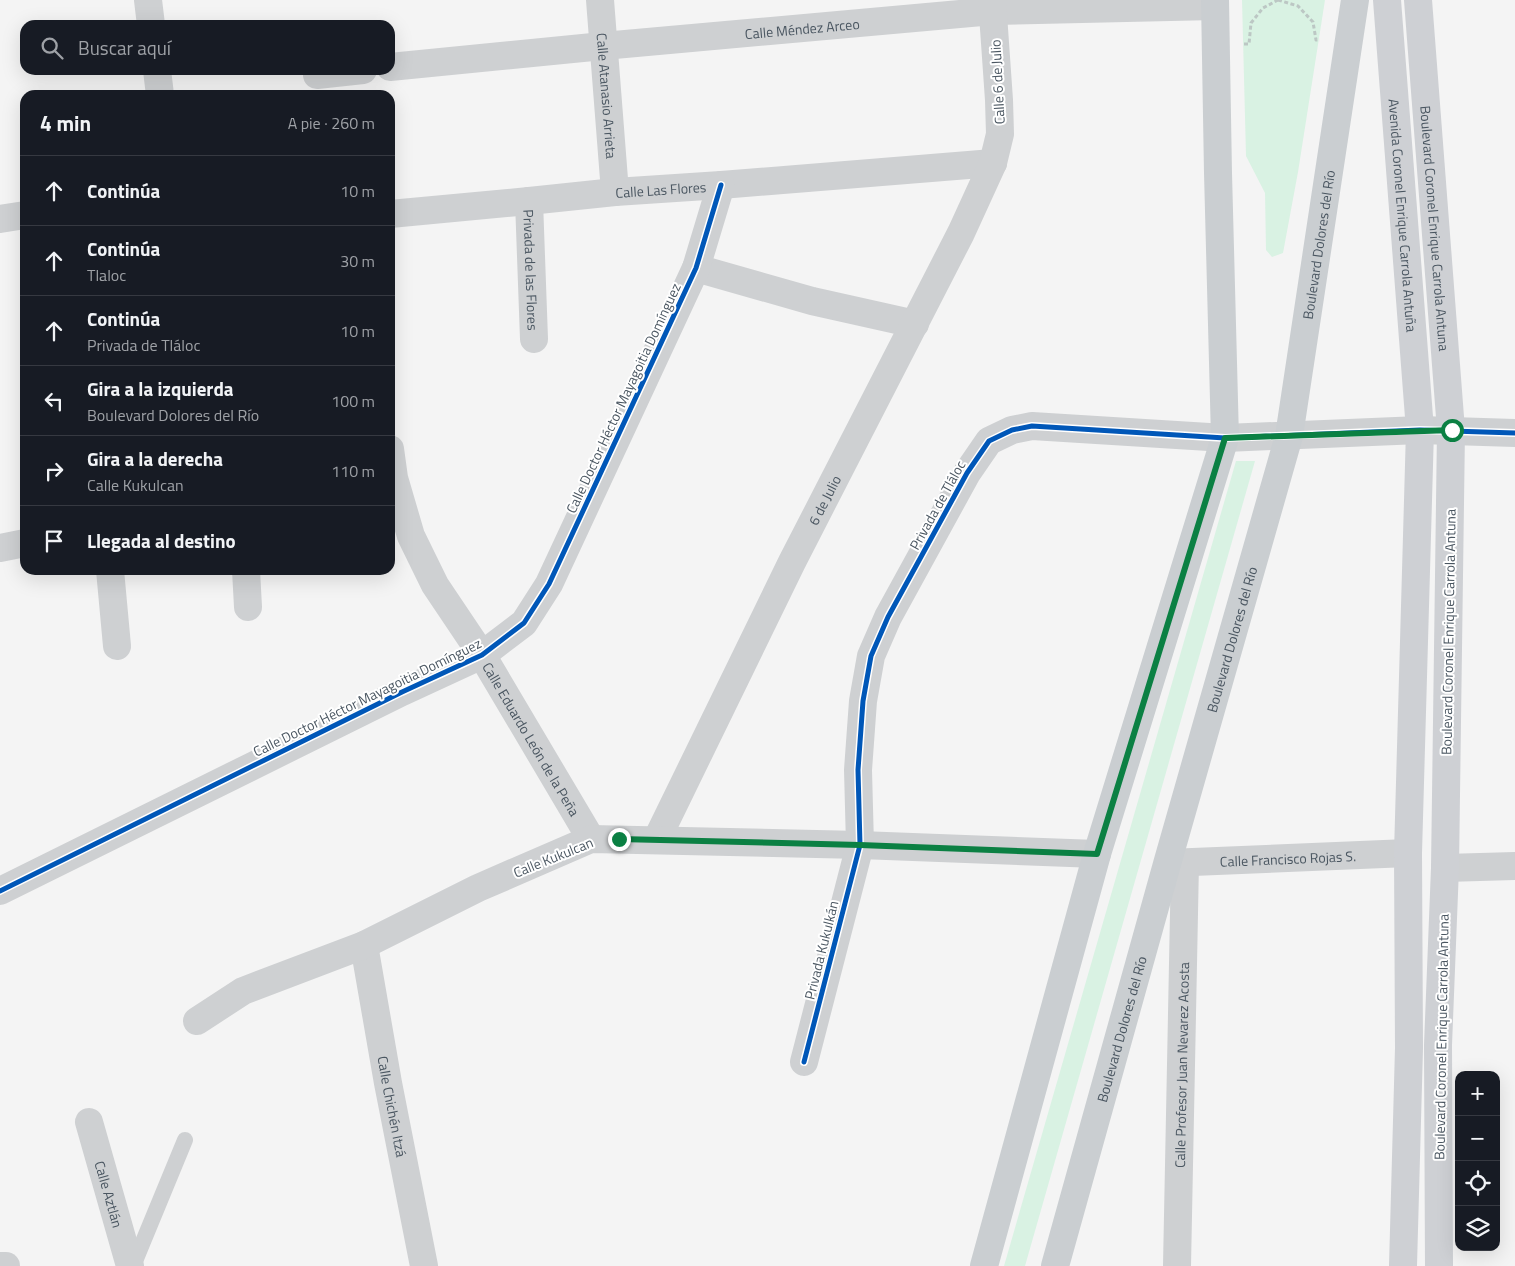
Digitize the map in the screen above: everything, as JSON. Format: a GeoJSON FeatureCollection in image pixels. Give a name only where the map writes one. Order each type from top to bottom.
{"type":"FeatureCollection","features":[{"type":"Feature","properties":{"kind":"main road","name":"Boulevard Dolores del Río"},"geometry":{"type":"LineString","coordinates":[[1055,1266],[1176,863],[1289,436],[1354,0]]}},
{"type":"Feature","properties":{"kind":"main road","name":"Avenida Coronel Enrique Carrola Antuña"},"geometry":{"type":"LineString","coordinates":[[1387,0],[1420,430]]}},
{"type":"Feature","properties":{"kind":"main road","name":"Boulevard Coronel Enrique Carrola Antuna"},"geometry":{"type":"LineString","coordinates":[[1418,0],[1452,430],[1445,868],[1438,1045],[1439,1266]]}},
{"type":"Feature","properties":{"kind":"main road"},"geometry":{"type":"LineString","coordinates":[[984,1266],[1097,854],[1225,438],[1215,3]]}},
{"type":"Feature","properties":{"kind":"main road"},"geometry":{"type":"LineString","coordinates":[[1403,1266],[1409,1048],[1408,853],[1420,430]]}},
{"type":"Feature","properties":{"kind":"street"},"geometry":{"type":"LineString","coordinates":[[148,0],[150,20]]}},
{"type":"Feature","properties":{"kind":"street","name":"Calle Atanasio Arrieta"},"geometry":{"type":"LineString","coordinates":[[600,0],[615,192]]}},
{"type":"Feature","properties":{"kind":"street","name":"Calle Méndez Arceo"},"geometry":{"type":"LineString","coordinates":[[395,67],[992,6],[1215,3]]}},
{"type":"Feature","properties":{"kind":"street","name":"Calle 6 de Julio"},"geometry":{"type":"LineString","coordinates":[[992,6],[1000,134],[993,162]]}},
{"type":"Feature","properties":{"kind":"street"},"geometry":{"type":"LineString","coordinates":[[158,75],[159,90]]}},
{"type":"Feature","properties":{"kind":"street","name":"Calle Las Flores"},"geometry":{"type":"LineString","coordinates":[[395,214],[615,192],[993,162]]}},
{"type":"Feature","properties":{"kind":"street","name":"6 de Julio"},"geometry":{"type":"LineString","coordinates":[[657,839],[792,562],[961,233],[993,162]]}},
{"type":"Feature","properties":{"kind":"street","name":"Calle Doctor Héctor Mayagoitia Domínguez"},"geometry":{"type":"LineString","coordinates":[[0,891],[402,692],[482,655],[524,624],[549,584],[696,268],[721,185]]}},
{"type":"Feature","properties":{"kind":"street","name":"Privada de las Flores"},"geometry":{"type":"LineString","coordinates":[[530,201],[534,339]]}},
{"type":"Feature","properties":{"kind":"street"},"geometry":{"type":"LineString","coordinates":[[0,219],[20,216]]}},
{"type":"Feature","properties":{"kind":"street"},"geometry":{"type":"LineString","coordinates":[[696,268],[812,301],[915,324]]}},
{"type":"Feature","properties":{"kind":"street","name":"Privada de Tláloc"},"geometry":{"type":"LineString","coordinates":[[860,845],[858,770],[863,701],[872,656],[888,617],[967,473],[988,441],[1012,430],[1032,426],[1225,438],[1420,430],[1515,433]]}},
{"type":"Feature","properties":{"kind":"street","name":"Calle Eduardo León de la Peña"},"geometry":{"type":"LineString","coordinates":[[395,488],[411,536],[435,585],[482,655],[591,839]]}},
{"type":"Feature","properties":{"kind":"street"},"geometry":{"type":"LineString","coordinates":[[0,548],[20,544]]}},
{"type":"Feature","properties":{"kind":"street"},"geometry":{"type":"LineString","coordinates":[[110,575],[116,646]]}},
{"type":"Feature","properties":{"kind":"street"},"geometry":{"type":"LineString","coordinates":[[246,575],[248,607]]}},
{"type":"Feature","properties":{"kind":"street","name":"Calle Kukulcan"},"geometry":{"type":"LineString","coordinates":[[197,1021],[243,991],[364,945],[478,888],[591,839],[860,845],[1097,854]]}},
{"type":"Feature","properties":{"kind":"street","name":"Privada Kukulkán"},"geometry":{"type":"LineString","coordinates":[[804,1062],[860,845]]}},
{"type":"Feature","properties":{"kind":"street","name":"Calle Francisco Rojas S."},"geometry":{"type":"LineString","coordinates":[[1176,863],[1408,853]]}},
{"type":"Feature","properties":{"kind":"street","name":"Calle Profesor Juan Nevarez Acosta"},"geometry":{"type":"LineString","coordinates":[[1176,863],[1177,1266]]}},
{"type":"Feature","properties":{"kind":"street"},"geometry":{"type":"LineString","coordinates":[[1445,868],[1515,866]]}},
{"type":"Feature","properties":{"kind":"street","name":"Calle Chichén Itzá"},"geometry":{"type":"LineString","coordinates":[[364,945],[388,1083],[424,1266]]}},
{"type":"Feature","properties":{"kind":"street","name":"Calle Aztlán"},"geometry":{"type":"LineString","coordinates":[[89,1122],[131,1266]]}},
{"type":"Feature","properties":{"kind":"street"},"geometry":{"type":"LineString","coordinates":[[0,1266],[6,1266]]}},
{"type":"Feature","properties":{"kind":"lane","name":"Calle Aztlán"},"geometry":{"type":"LineString","coordinates":[[131,1266],[184,1140]]}},
{"type":"Feature","properties":{"kind":"path"},"geometry":{"type":"LineString","coordinates":[[1216,44],[1249,44],[1251,23],[1263,8],[1278,0],[1298,6],[1313,22],[1316,40],[1348,42]]}},
{"type":"Feature","properties":{"kind":"green space"},"geometry":{"type":"Polygon","coordinates":[[[1242,0],[1325,0],[1298,172],[1283,253],[1272,257],[1266,250],[1265,193],[1246,156],[1242,0]]]}},
{"type":"Feature","properties":{"kind":"green space"},"geometry":{"type":"Polygon","coordinates":[[[1236,461],[1255,461],[1025,1266],[1004,1266],[1236,461]]]}},
{"type":"Feature","properties":{"kind":"cycle path"},"geometry":{"type":"LineString","coordinates":[[0,891],[402,692],[482,655],[524,623],[549,584],[696,268],[721,185]]}},
{"type":"Feature","properties":{"kind":"cycle path"},"geometry":{"type":"LineString","coordinates":[[804,1062],[860,845],[858,770],[863,701],[871,656],[888,617],[967,473],[989,441],[1012,430],[1032,426],[1225,438],[1420,430],[1515,433]]}},
{"type":"Feature","properties":{"kind":"route"},"geometry":{"type":"LineString","coordinates":[[619,839],[860,845],[1097,854],[1225,438],[1452,430]]}}]}
